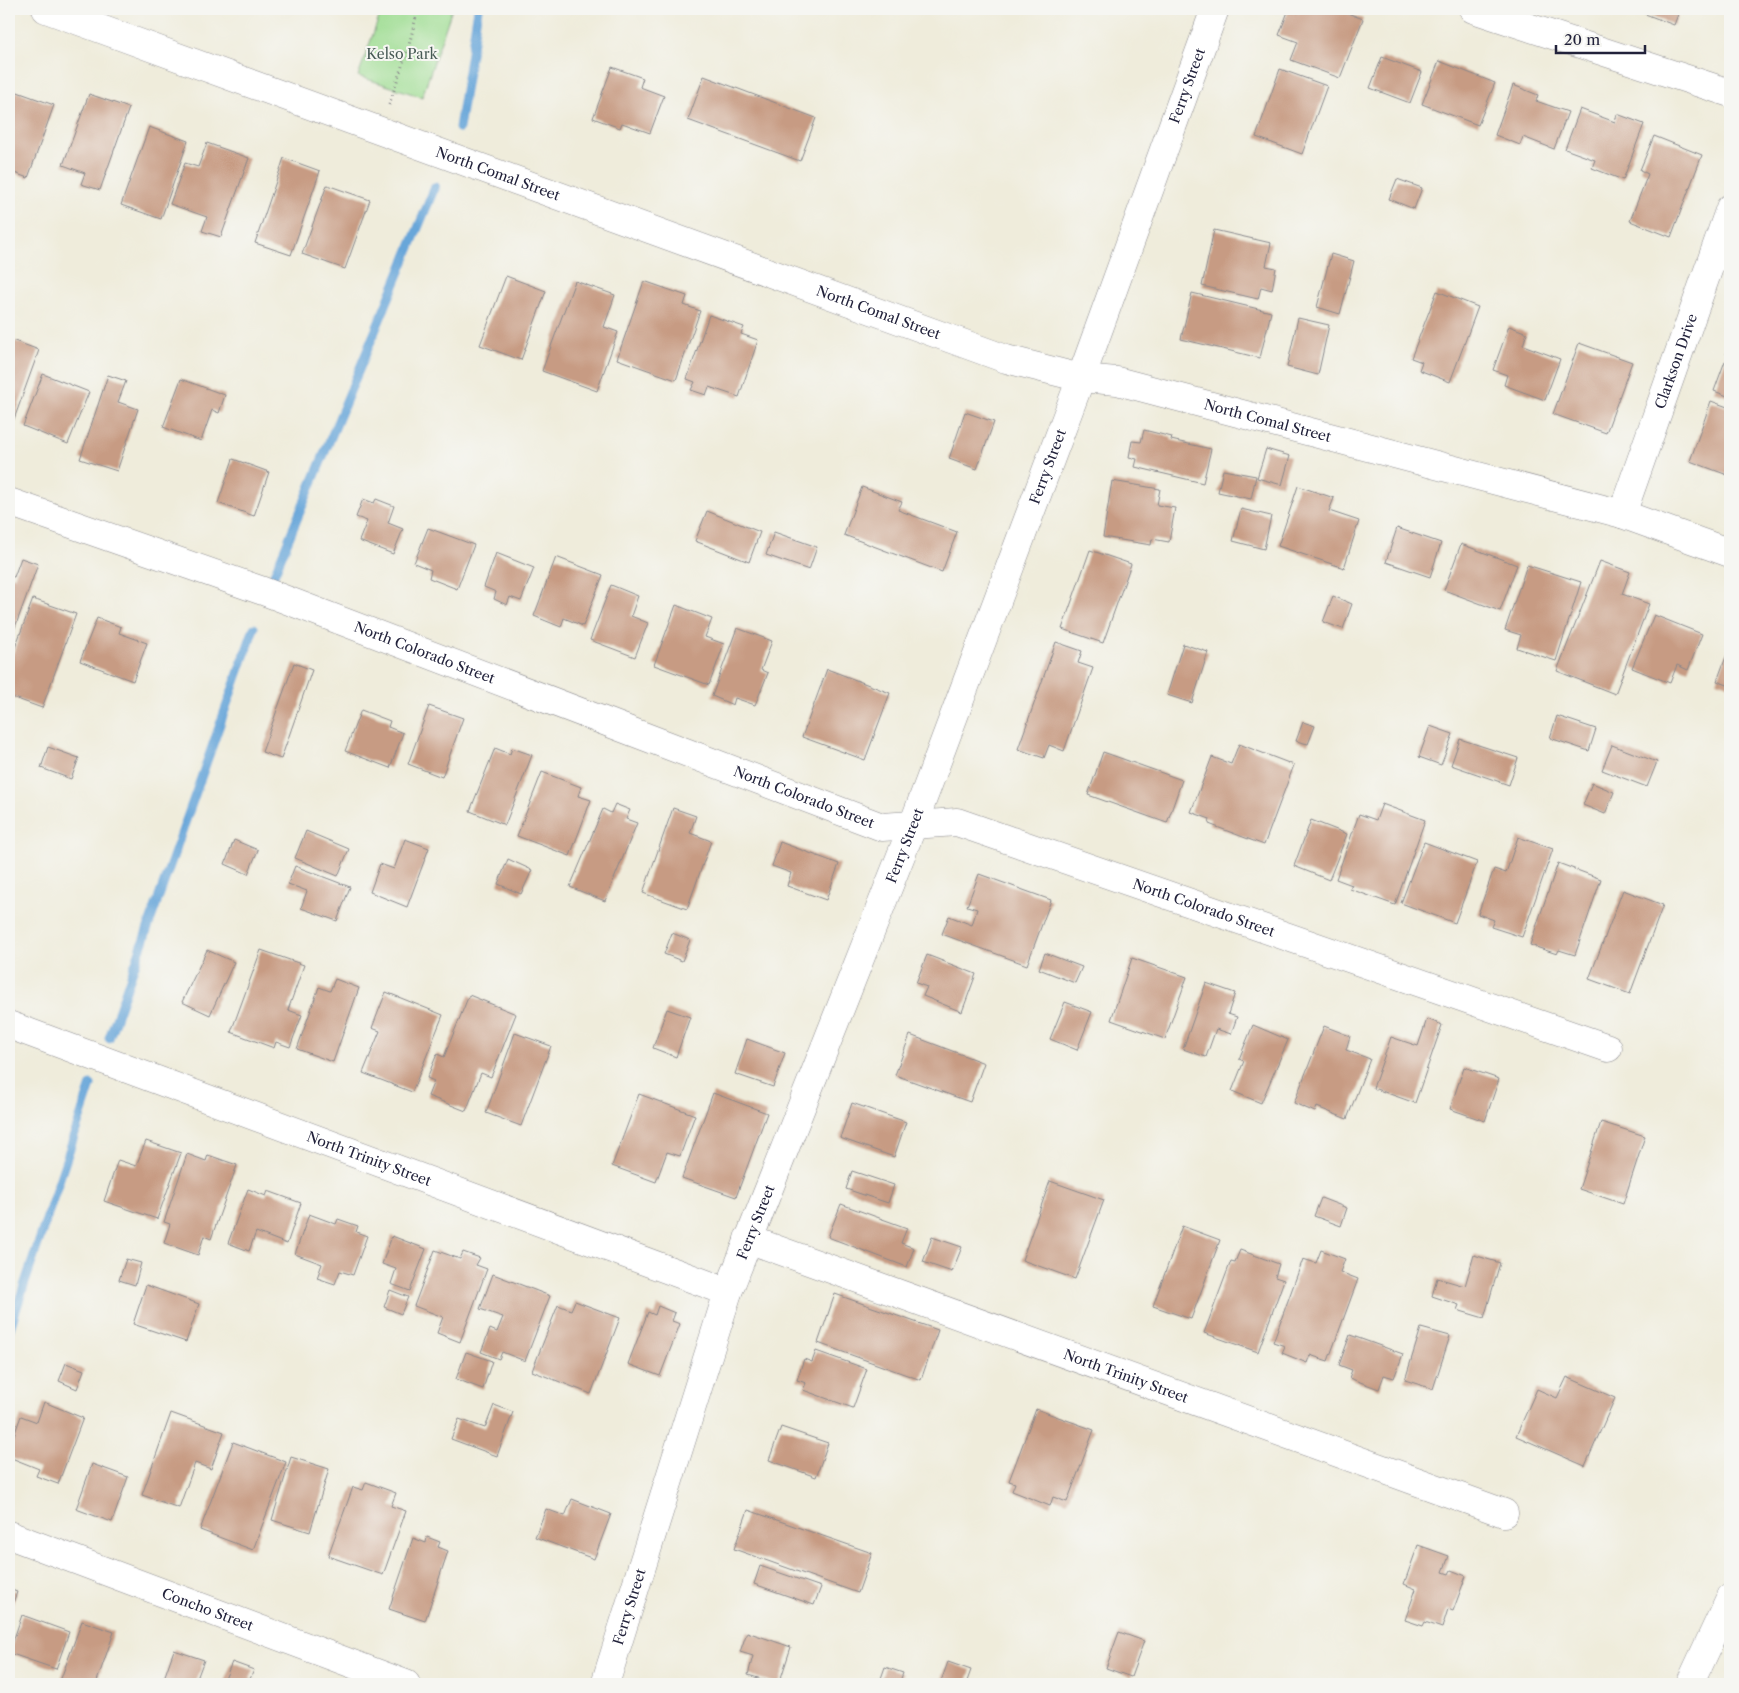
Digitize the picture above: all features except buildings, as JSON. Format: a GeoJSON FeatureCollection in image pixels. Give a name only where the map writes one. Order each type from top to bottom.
{"type":"FeatureCollection","features":[{"type":"Feature","properties":{"kind":"street","name":"North Comal Street"},"geometry":{"type":"LineString","coordinates":[[46,9],[1006,360],[1081,378],[1117,381],[1622,514],[1730,553]]}},
{"type":"Feature","properties":{"kind":"street","name":"Ferry Street"},"geometry":{"type":"LineString","coordinates":[[605,1684],[728,1292],[913,825],[1081,378],[1215,9]]}},
{"type":"Feature","properties":{"kind":"street"},"geometry":{"type":"LineString","coordinates":[[1474,9],[1730,93]]}},
{"type":"Feature","properties":{"kind":"street","name":"Clarkson Drive"},"geometry":{"type":"LineString","coordinates":[[1622,514],[1730,208]]}},
{"type":"Feature","properties":{"kind":"street","name":"North Colorado Street"},"geometry":{"type":"LineString","coordinates":[[9,502],[264,591],[882,827],[957,822],[1608,1048]]}},
{"type":"Feature","properties":{"kind":"street","name":"North Trinity Street"},"geometry":{"type":"LineString","coordinates":[[9,1024],[728,1292]]}},
{"type":"Feature","properties":{"kind":"street","name":"North Trinity Street"},"geometry":{"type":"LineString","coordinates":[[748,1239],[1504,1513]]}},
{"type":"Feature","properties":{"kind":"street","name":"Concho Street"},"geometry":{"type":"LineString","coordinates":[[9,1535],[406,1684]]}},
{"type":"Feature","properties":{"kind":"street"},"geometry":{"type":"LineString","coordinates":[[1690,1684],[1730,1598]]}},
{"type":"Feature","properties":{"kind":"path"},"geometry":{"type":"LineString","coordinates":[[380,132],[409,45],[418,9]]}},
{"type":"Feature","properties":{"kind":"green space","name":"Kelso Park"},"geometry":{"type":"Polygon","coordinates":[[[382,9],[452,9],[422,97],[358,76],[382,9]]]}},
{"type":"Feature","properties":{"kind":"waterway"},"geometry":{"type":"LineString","coordinates":[[459,128],[478,9]]}},
{"type":"Feature","properties":{"kind":"waterway"},"geometry":{"type":"LineString","coordinates":[[273,577],[435,187]]}},
{"type":"Feature","properties":{"kind":"waterway"},"geometry":{"type":"LineString","coordinates":[[109,1038],[254,628]]}},
{"type":"Feature","properties":{"kind":"waterway"},"geometry":{"type":"LineString","coordinates":[[9,1331],[91,1085]]}}]}
